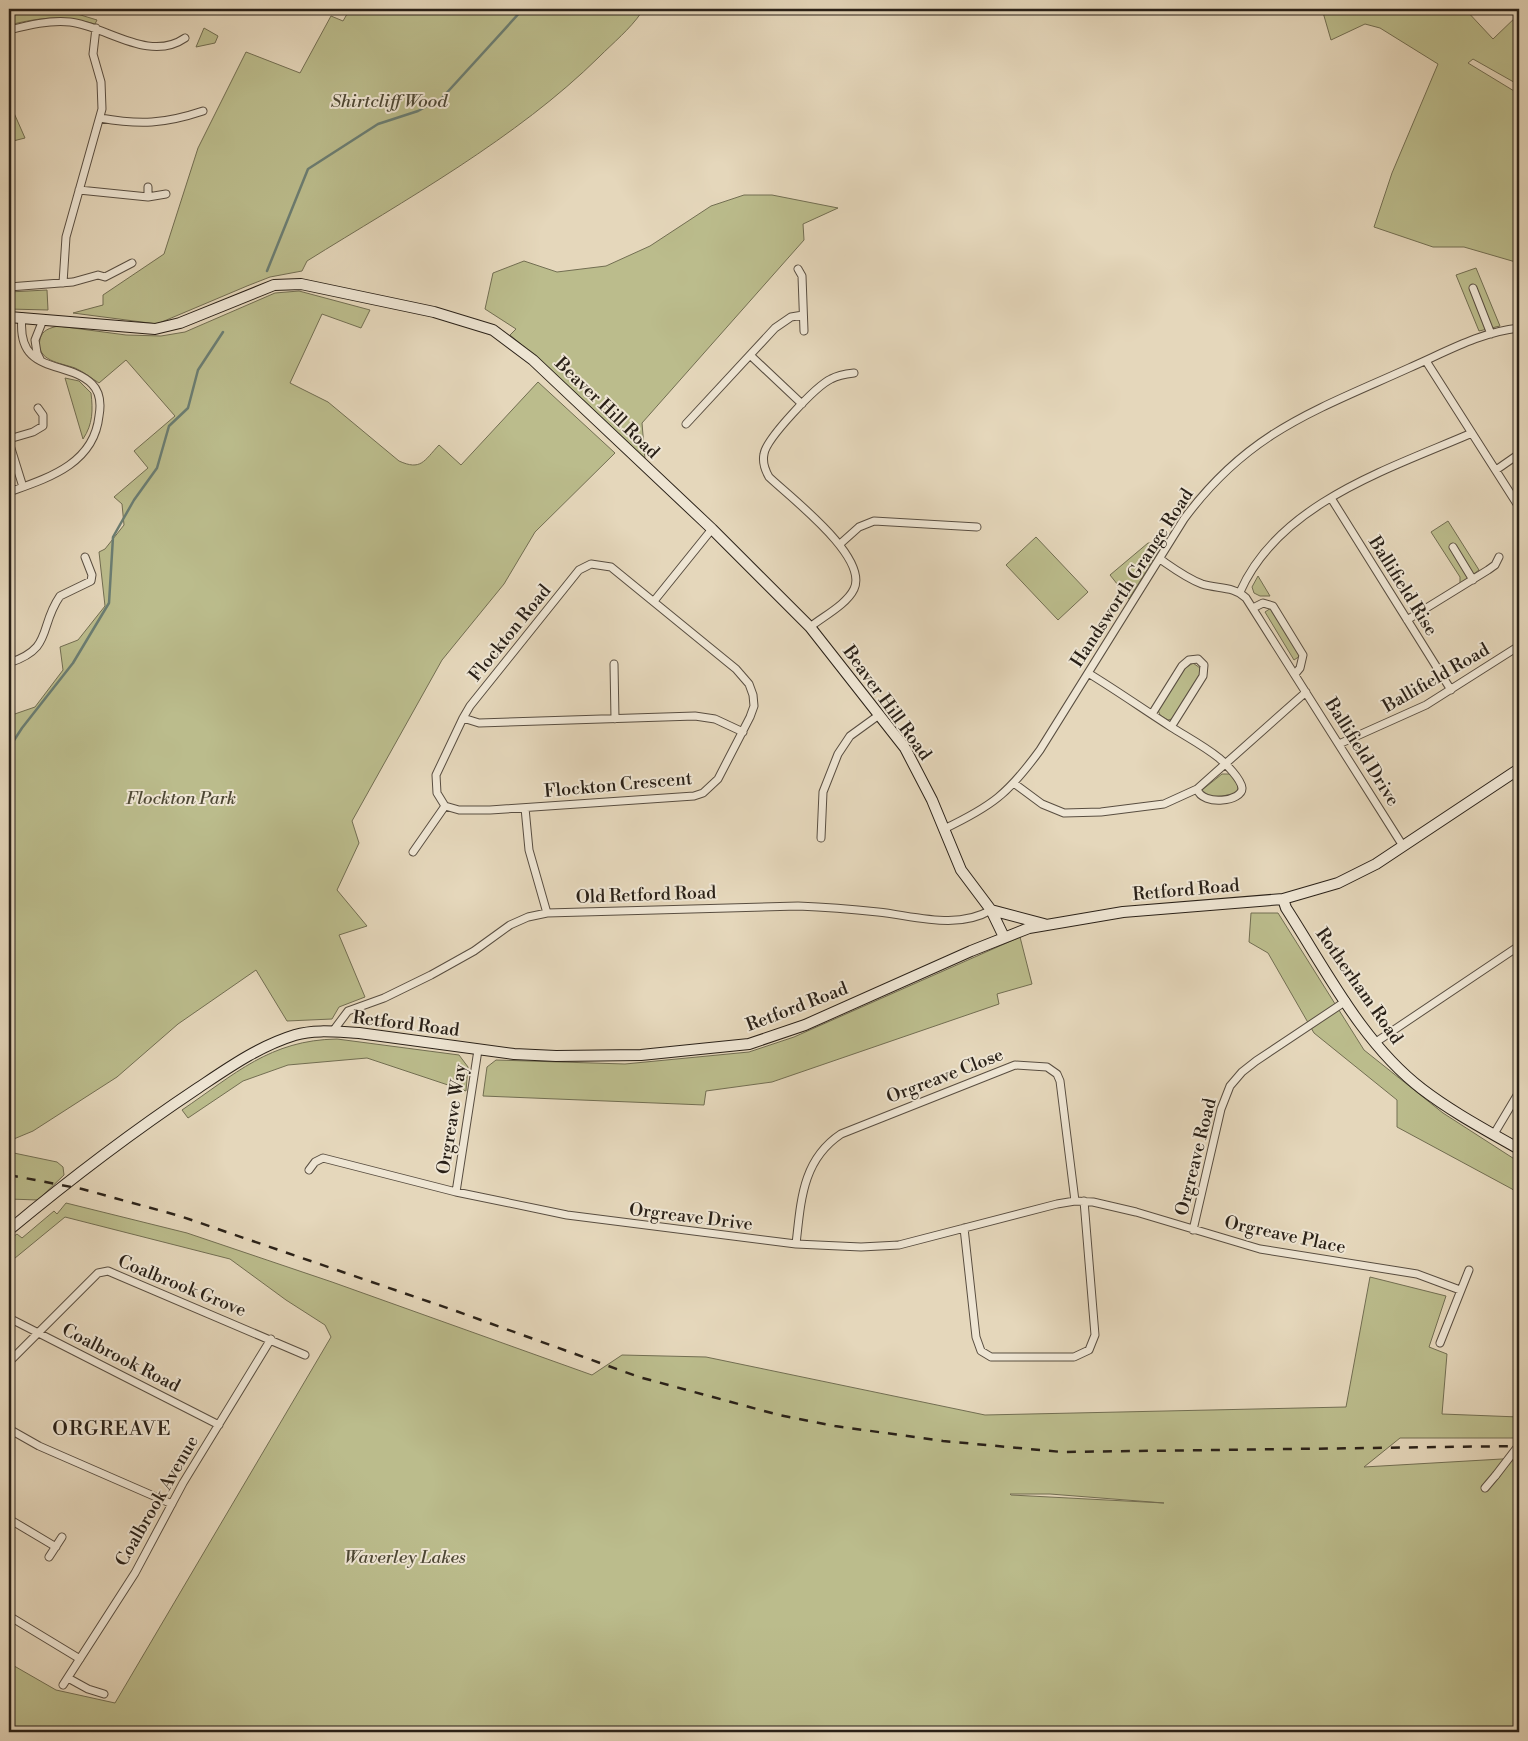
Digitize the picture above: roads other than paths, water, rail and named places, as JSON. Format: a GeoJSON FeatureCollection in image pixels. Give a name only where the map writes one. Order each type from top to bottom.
{"type":"FeatureCollection","features":[{"type":"Feature","properties":{"kind":"main road","name":"Beaver Hill Road"},"geometry":{"type":"LineString","coordinates":[[9,317],[155,330],[180,323],[274,286],[300,284],[428,310],[493,330],[522,350],[712,529],[810,627],[914,763],[961,870],[995,912],[1016,932]]}},
{"type":"Feature","properties":{"kind":"main road","name":"Retford Road"},"geometry":{"type":"LineString","coordinates":[[9,1230],[86,1169],[176,1103],[254,1052],[294,1036],[333,1031],[478,1050],[556,1056],[641,1055],[749,1044],[805,1025],[1016,932],[1045,924],[1123,912],[1283,898],[1316,890],[1356,875],[1519,769]]}},
{"type":"Feature","properties":{"kind":"main road","name":"Rotherham Road"},"geometry":{"type":"LineString","coordinates":[[1283,898],[1286,908],[1346,1001],[1391,1060],[1422,1089],[1519,1149]]}},
{"type":"Feature","properties":{"kind":"main road","name":"Beaver Hill Road"},"geometry":{"type":"LineString","coordinates":[[995,912],[1004,937]]}},
{"type":"Feature","properties":{"kind":"main road"},"geometry":{"type":"LineString","coordinates":[[995,912],[1045,924]]}},
{"type":"Feature","properties":{"kind":"street"},"geometry":{"type":"LineString","coordinates":[[9,30],[54,22],[70,22],[96,28],[130,42],[150,46],[171,45],[185,38]]}},
{"type":"Feature","properties":{"kind":"street"},"geometry":{"type":"LineString","coordinates":[[63,283],[66,237],[100,118],[102,89],[94,54],[96,28]]}},
{"type":"Feature","properties":{"kind":"street"},"geometry":{"type":"LineString","coordinates":[[100,118],[126,123],[154,123],[180,119],[203,111]]}},
{"type":"Feature","properties":{"kind":"street"},"geometry":{"type":"LineString","coordinates":[[148,187],[148,197]]}},
{"type":"Feature","properties":{"kind":"street"},"geometry":{"type":"LineString","coordinates":[[79,190],[148,197],[166,194]]}},
{"type":"Feature","properties":{"kind":"street"},"geometry":{"type":"LineString","coordinates":[[9,287],[63,283],[98,275],[105,276],[132,262]]}},
{"type":"Feature","properties":{"kind":"street"},"geometry":{"type":"LineString","coordinates":[[798,268],[802,276],[804,331]]}},
{"type":"Feature","properties":{"kind":"street"},"geometry":{"type":"LineString","coordinates":[[1473,288],[1491,334]]}},
{"type":"Feature","properties":{"kind":"street"},"geometry":{"type":"LineString","coordinates":[[686,424],[750,354],[784,321],[791,317],[803,315]]}},
{"type":"Feature","properties":{"kind":"street"},"geometry":{"type":"LineString","coordinates":[[9,492],[52,476],[80,457],[93,439],[99,420],[98,395],[92,384],[74,373],[50,367],[31,353],[25,343],[22,318]]}},
{"type":"Feature","properties":{"kind":"street"},"geometry":{"type":"LineString","coordinates":[[41,362],[36,353],[35,340],[43,320]]}},
{"type":"Feature","properties":{"kind":"street","name":"Handsworth Grange Road"},"geometry":{"type":"LineString","coordinates":[[944,829],[989,806],[1015,784],[1040,750],[1184,519],[1209,487],[1255,445],[1306,414],[1491,334],[1519,328]]}},
{"type":"Feature","properties":{"kind":"street"},"geometry":{"type":"LineString","coordinates":[[750,354],[802,404]]}},
{"type":"Feature","properties":{"kind":"street"},"geometry":{"type":"LineString","coordinates":[[1426,361],[1519,507]]}},
{"type":"Feature","properties":{"kind":"street"},"geometry":{"type":"LineString","coordinates":[[810,627],[841,603],[854,590],[856,572],[840,544],[769,477],[763,462],[766,447],[802,404],[830,379],[841,374],[854,373]]}},
{"type":"Feature","properties":{"kind":"street"},"geometry":{"type":"LineString","coordinates":[[23,487],[10,451],[9,441],[43,426],[43,415],[38,408]]}},
{"type":"Feature","properties":{"kind":"street"},"geometry":{"type":"LineString","coordinates":[[1160,559],[1185,576],[1201,583],[1240,592],[1258,561],[1284,531],[1331,498],[1472,433]]}},
{"type":"Feature","properties":{"kind":"street"},"geometry":{"type":"LineString","coordinates":[[1496,470],[1519,454]]}},
{"type":"Feature","properties":{"kind":"street","name":"Ballifield Rise"},"geometry":{"type":"LineString","coordinates":[[1331,498],[1451,690]]}},
{"type":"Feature","properties":{"kind":"street"},"geometry":{"type":"LineString","coordinates":[[840,544],[859,527],[874,521],[977,527]]}},
{"type":"Feature","properties":{"kind":"street"},"geometry":{"type":"LineString","coordinates":[[654,601],[712,529]]}},
{"type":"Feature","properties":{"kind":"street"},"geometry":{"type":"LineString","coordinates":[[1453,547],[1473,580]]}},
{"type":"Feature","properties":{"kind":"street"},"geometry":{"type":"LineString","coordinates":[[9,663],[25,658],[36,649],[60,596],[66,591],[91,582],[92,575],[85,557]]}},
{"type":"Feature","properties":{"kind":"street"},"geometry":{"type":"LineString","coordinates":[[1407,620],[1473,580],[1495,565],[1500,557]]}},
{"type":"Feature","properties":{"kind":"street","name":"Flockton Road"},"geometry":{"type":"LineString","coordinates":[[445,806],[437,793],[436,775],[463,718],[482,691],[579,570],[597,564],[611,567],[654,601]]}},
{"type":"Feature","properties":{"kind":"street","name":"Ballifield Drive"},"geometry":{"type":"LineString","coordinates":[[1240,592],[1253,608],[1403,846]]}},
{"type":"Feature","properties":{"kind":"street","name":"Flockton Crescent"},"geometry":{"type":"LineString","coordinates":[[525,808],[685,797],[703,793],[722,774],[754,706],[749,684],[736,669],[654,601]]}},
{"type":"Feature","properties":{"kind":"street"},"geometry":{"type":"LineString","coordinates":[[1253,608],[1263,603],[1273,606],[1301,650],[1302,661],[1295,674]]}},
{"type":"Feature","properties":{"kind":"street","name":"Ballifield Road"},"geometry":{"type":"LineString","coordinates":[[1339,744],[1406,715],[1451,690],[1519,646]]}},
{"type":"Feature","properties":{"kind":"street"},"geometry":{"type":"LineString","coordinates":[[1152,714],[1182,666],[1189,660],[1198,659],[1204,666],[1204,676],[1171,727]]}},
{"type":"Feature","properties":{"kind":"street"},"geometry":{"type":"LineString","coordinates":[[614,664],[615,719]]}},
{"type":"Feature","properties":{"kind":"street"},"geometry":{"type":"LineString","coordinates":[[1088,672],[1217,757],[1240,782],[1242,788],[1239,796],[1208,800],[1201,797],[1196,789]]}},
{"type":"Feature","properties":{"kind":"street"},"geometry":{"type":"LineString","coordinates":[[1015,784],[1042,804],[1059,812],[1074,814],[1152,806],[1177,799],[1196,789],[1225,765],[1306,692]]}},
{"type":"Feature","properties":{"kind":"street"},"geometry":{"type":"LineString","coordinates":[[821,838],[823,792],[838,754],[850,736],[879,715]]}},
{"type":"Feature","properties":{"kind":"street"},"geometry":{"type":"LineString","coordinates":[[463,718],[479,723],[705,716],[743,732]]}},
{"type":"Feature","properties":{"kind":"street"},"geometry":{"type":"LineString","coordinates":[[412,852],[445,806],[459,810],[525,808],[529,850],[546,913]]}},
{"type":"Feature","properties":{"kind":"street","name":"Old Retford Road"},"geometry":{"type":"LineString","coordinates":[[333,1031],[348,1011],[384,998],[431,975],[474,951],[510,926],[528,917],[546,913],[798,906],[828,907],[956,920],[979,917],[995,912]]}},
{"type":"Feature","properties":{"kind":"street"},"geometry":{"type":"LineString","coordinates":[[1376,1042],[1519,946]]}},
{"type":"Feature","properties":{"kind":"street","name":"Orgreave Road"},"geometry":{"type":"LineString","coordinates":[[1193,1230],[1221,1109],[1230,1086],[1242,1072],[1256,1061],[1346,1001]]}},
{"type":"Feature","properties":{"kind":"street","name":"Orgreave Way"},"geometry":{"type":"LineString","coordinates":[[456,1192],[478,1050]]}},
{"type":"Feature","properties":{"kind":"street","name":"Orgreave Close"},"geometry":{"type":"LineString","coordinates":[[796,1244],[804,1184],[815,1158],[831,1141],[850,1130],[1015,1065],[1046,1067],[1057,1074],[1060,1081],[1075,1201]]}},
{"type":"Feature","properties":{"kind":"street"},"geometry":{"type":"LineString","coordinates":[[1494,1134],[1519,1092]]}},
{"type":"Feature","properties":{"kind":"street","name":"Orgreave Drive"},"geometry":{"type":"LineString","coordinates":[[309,1170],[316,1162],[323,1158],[456,1192],[606,1222],[796,1244],[879,1247],[899,1245],[1075,1201]]}},
{"type":"Feature","properties":{"kind":"street","name":"Orgreave Place"},"geometry":{"type":"LineString","coordinates":[[1075,1201],[1084,1201],[1136,1212],[1260,1249],[1417,1274],[1460,1290]]}},
{"type":"Feature","properties":{"kind":"street"},"geometry":{"type":"LineString","coordinates":[[964,1228],[976,1337],[981,1351],[991,1358],[1074,1357],[1088,1350],[1095,1336],[1084,1201]]}},
{"type":"Feature","properties":{"kind":"street"},"geometry":{"type":"LineString","coordinates":[[1440,1343],[1460,1290],[1470,1270]]}},
{"type":"Feature","properties":{"kind":"street","name":"Coalbrook Grove"},"geometry":{"type":"LineString","coordinates":[[9,1362],[98,1273],[108,1271],[305,1355]]}},
{"type":"Feature","properties":{"kind":"street","name":"Coalbrook Road"},"geometry":{"type":"LineString","coordinates":[[9,1318],[219,1425]]}},
{"type":"Feature","properties":{"kind":"street","name":"Coalbrook Avenue"},"geometry":{"type":"LineString","coordinates":[[63,1685],[135,1572],[172,1504],[271,1339]]}},
{"type":"Feature","properties":{"kind":"street"},"geometry":{"type":"LineString","coordinates":[[9,1430],[39,1446],[172,1504]]}},
{"type":"Feature","properties":{"kind":"street"},"geometry":{"type":"LineString","coordinates":[[1486,1488],[1519,1446]]}},
{"type":"Feature","properties":{"kind":"street"},"geometry":{"type":"LineString","coordinates":[[9,1519],[56,1547]]}},
{"type":"Feature","properties":{"kind":"street"},"geometry":{"type":"LineString","coordinates":[[50,1557],[62,1537]]}},
{"type":"Feature","properties":{"kind":"street"},"geometry":{"type":"LineString","coordinates":[[9,1616],[80,1659]]}},
{"type":"Feature","properties":{"kind":"street"},"geometry":{"type":"LineString","coordinates":[[68,1678],[88,1689],[104,1694]]}},
{"type":"Feature","properties":{"kind":"waterway"},"geometry":{"type":"LineString","coordinates":[[267,271],[308,169],[378,124],[418,111],[442,98],[523,9]]}},
{"type":"Feature","properties":{"kind":"waterway"},"geometry":{"type":"LineString","coordinates":[[9,748],[22,728],[73,663],[109,603],[113,537],[134,500],[157,468],[169,426],[188,408],[198,370],[223,332]]}},
{"type":"Feature","properties":{"kind":"railway"},"geometry":{"type":"LineString","coordinates":[[9,1175],[82,1189],[180,1216],[456,1311],[639,1377],[779,1415],[835,1426],[943,1441],[1062,1452],[1519,1446]]}},
{"type":"Feature","properties":{"kind":"district","name":"ORGREAVE"},"geometry":{"type":"Point","coordinates":[112,1429]}},
{"type":"Feature","properties":{"kind":"park label","name":"Shirtcliff Wood"},"geometry":{"type":"Point","coordinates":[389,101]}},
{"type":"Feature","properties":{"kind":"park label","name":"Flockton Park"},"geometry":{"type":"Point","coordinates":[181,798]}},
{"type":"Feature","properties":{"kind":"park label","name":"Waverley Lakes"},"geometry":{"type":"Point","coordinates":[405,1557]}}]}
